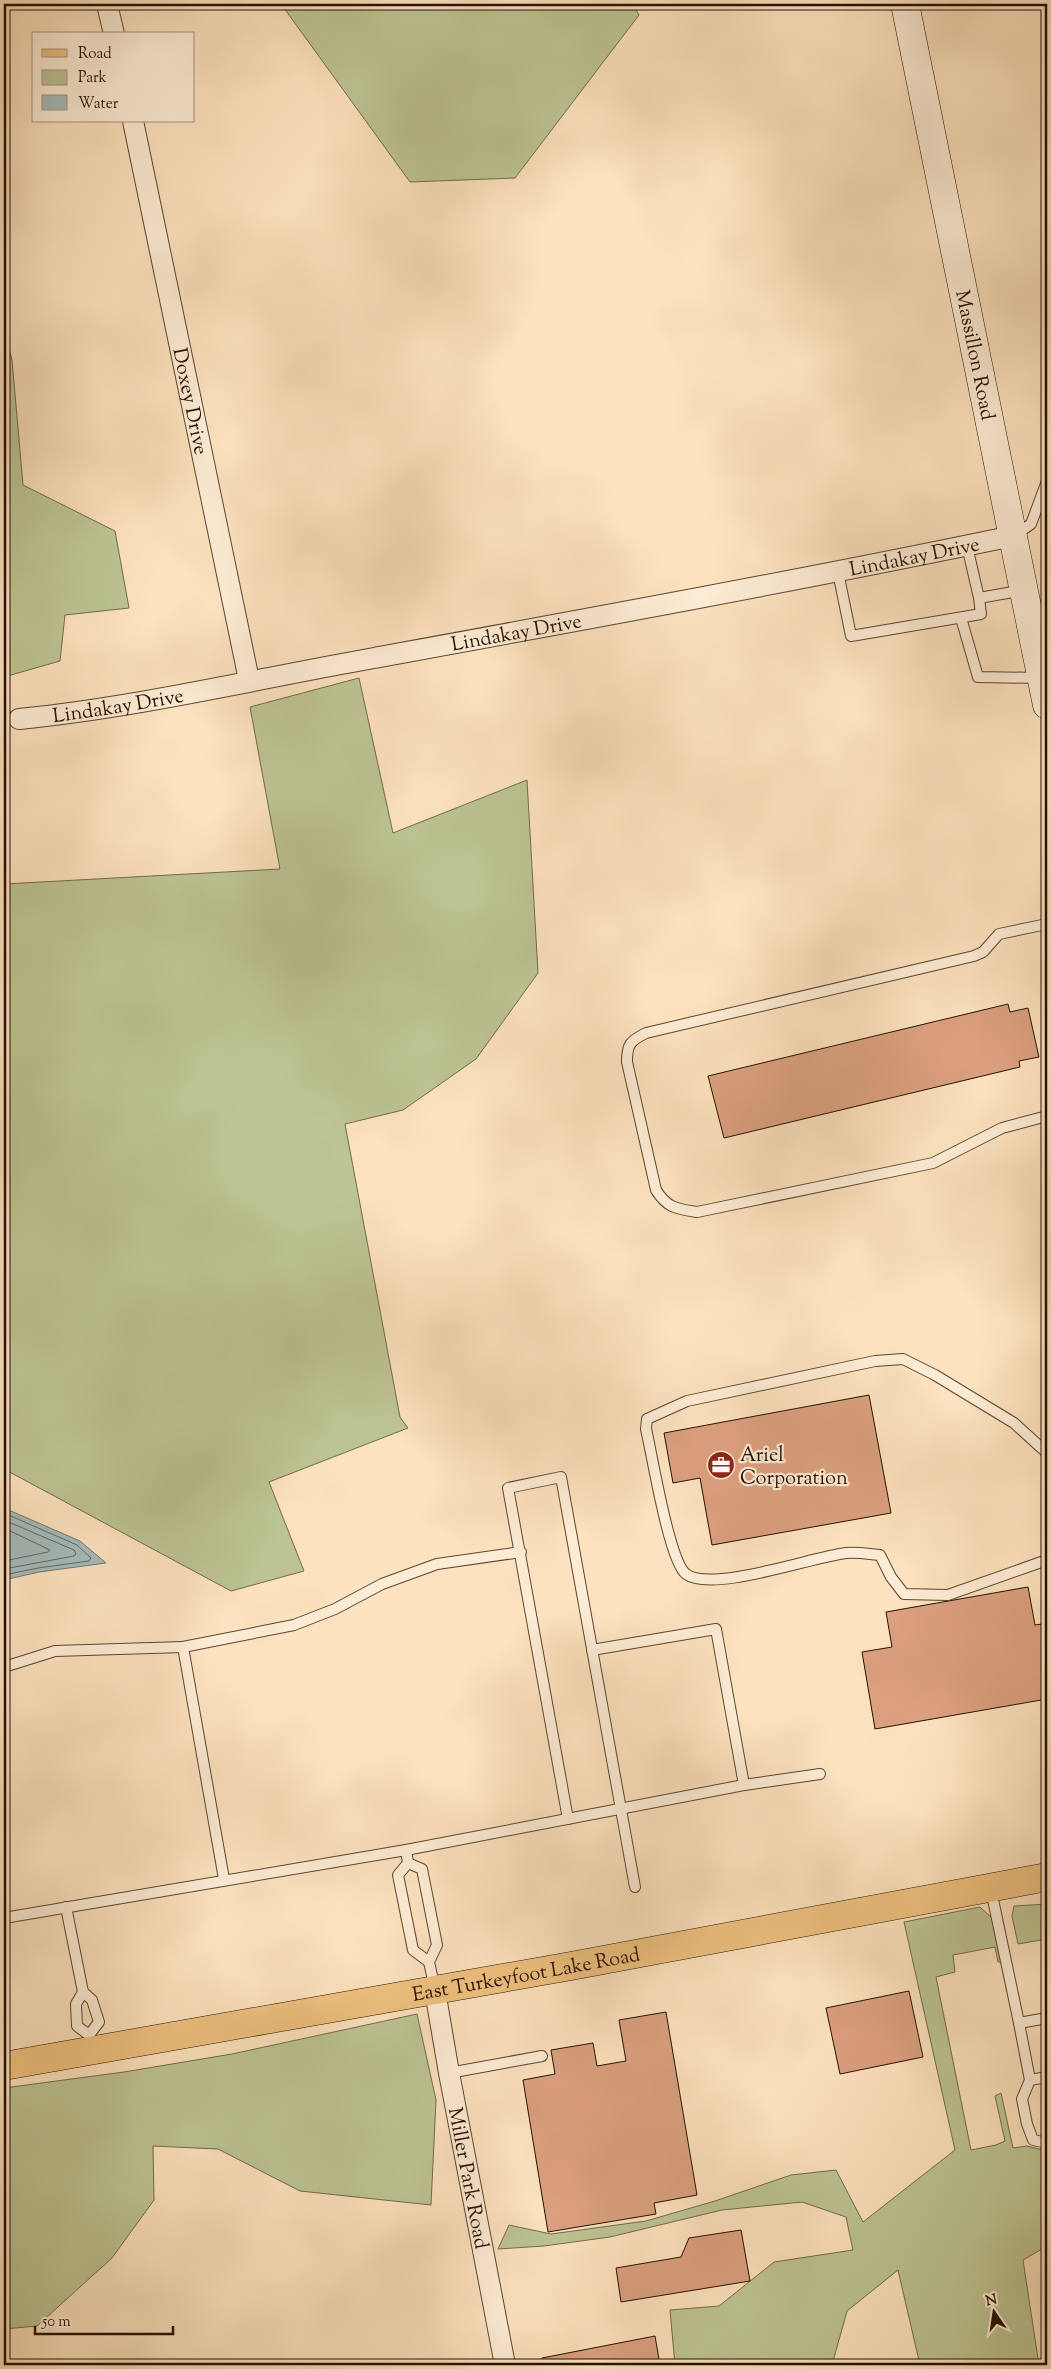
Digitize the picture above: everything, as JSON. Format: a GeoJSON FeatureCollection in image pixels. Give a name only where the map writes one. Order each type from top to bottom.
{"type":"FeatureCollection","features":[{"type":"Feature","properties":{"kind":"main road","name":"Massillon Road"},"geometry":{"type":"LineString","coordinates":[[905,4],[1045,692]]}},
{"type":"Feature","properties":{"kind":"main road","name":"East Turkeyfoot Lake Road"},"geometry":{"type":"LineString","coordinates":[[4,2066],[90,2043],[435,1991],[991,1889],[1047,1877]]}},
{"type":"Feature","properties":{"kind":"street"},"geometry":{"type":"LineString","coordinates":[[107,4],[114,32]]}},
{"type":"Feature","properties":{"kind":"street","name":"Doxey Drive"},"geometry":{"type":"LineString","coordinates":[[133,122],[249,680]]}},
{"type":"Feature","properties":{"kind":"street","name":"Lindakay Drive"},"geometry":{"type":"LineString","coordinates":[[19,719],[86,712],[249,680],[838,572],[1013,536]]}},
{"type":"Feature","properties":{"kind":"street","name":"Miller Park Road"},"geometry":{"type":"LineString","coordinates":[[435,1991],[448,2074],[505,2365]]}},
{"type":"Feature","properties":{"kind":"lane"},"geometry":{"type":"LineString","coordinates":[[1013,536],[1031,524],[1047,481]]}},
{"type":"Feature","properties":{"kind":"lane"},"geometry":{"type":"LineString","coordinates":[[838,572],[851,636],[962,618],[981,614],[980,598],[967,546]]}},
{"type":"Feature","properties":{"kind":"lane"},"geometry":{"type":"LineString","coordinates":[[980,598],[1024,590]]}},
{"type":"Feature","properties":{"kind":"lane"},"geometry":{"type":"LineString","coordinates":[[962,618],[978,677],[1045,692]]}},
{"type":"Feature","properties":{"kind":"lane"},"geometry":{"type":"LineString","coordinates":[[1047,924],[999,934],[983,952],[974,956],[646,1033],[634,1039],[627,1048],[627,1062],[656,1190],[663,1201],[677,1209],[697,1212],[933,1163],[1002,1128],[1047,1116]]}},
{"type":"Feature","properties":{"kind":"lane"},"geometry":{"type":"LineString","coordinates":[[1047,1453],[1014,1423],[935,1375],[903,1359],[875,1361],[687,1401],[647,1419],[646,1429],[663,1508],[677,1559],[686,1573],[699,1579],[735,1578],[846,1553],[880,1555],[891,1577],[904,1594],[948,1596],[1047,1560]]}},
{"type":"Feature","properties":{"kind":"lane"},"geometry":{"type":"LineString","coordinates":[[568,1819],[508,1488],[561,1477],[635,1887]]}},
{"type":"Feature","properties":{"kind":"lane"},"geometry":{"type":"LineString","coordinates":[[4,1667],[56,1651],[183,1647],[294,1625],[335,1609],[382,1584],[436,1564],[521,1552]]}},
{"type":"Feature","properties":{"kind":"lane"},"geometry":{"type":"LineString","coordinates":[[592,1650],[716,1629],[744,1785]]}},
{"type":"Feature","properties":{"kind":"lane"},"geometry":{"type":"LineString","coordinates":[[183,1647],[224,1879]]}},
{"type":"Feature","properties":{"kind":"lane"},"geometry":{"type":"LineString","coordinates":[[4,1918],[224,1879],[406,1850],[744,1785],[820,1774]]}},
{"type":"Feature","properties":{"kind":"lane"},"geometry":{"type":"LineString","coordinates":[[406,1850],[408,1863],[398,1875],[413,1950],[429,1962]]}},
{"type":"Feature","properties":{"kind":"lane"},"geometry":{"type":"LineString","coordinates":[[408,1863],[422,1869],[437,1945],[429,1962],[435,1991]]}},
{"type":"Feature","properties":{"kind":"lane"},"geometry":{"type":"LineString","coordinates":[[991,1889],[1030,2080],[1022,2099],[1027,2124],[1033,2140],[1047,2143]]}},
{"type":"Feature","properties":{"kind":"lane"},"geometry":{"type":"LineString","coordinates":[[66,1907],[83,1992],[92,2000],[99,2022],[90,2043],[77,2026],[76,2004],[83,1992]]}},
{"type":"Feature","properties":{"kind":"lane"},"geometry":{"type":"LineString","coordinates":[[1019,2024],[1047,2018]]}},
{"type":"Feature","properties":{"kind":"lane"},"geometry":{"type":"LineString","coordinates":[[448,2074],[542,2056]]}},
{"type":"Feature","properties":{"kind":"lane"},"geometry":{"type":"LineString","coordinates":[[1030,2080],[1047,2077]]}},
{"type":"Feature","properties":{"kind":"green space"},"geometry":{"type":"Polygon","coordinates":[[[281,4],[633,4],[639,15],[515,178],[410,182],[281,4]]]}},
{"type":"Feature","properties":{"kind":"green space"},"geometry":{"type":"Polygon","coordinates":[[[4,330],[12,360],[23,485],[115,531],[129,608],[65,615],[60,661],[4,677],[4,330]]]}},
{"type":"Feature","properties":{"kind":"green space"},"geometry":{"type":"Polygon","coordinates":[[[359,678],[393,833],[527,780],[538,973],[476,1059],[403,1110],[345,1124],[400,1417],[408,1428],[269,1482],[304,1571],[231,1591],[4,1469],[4,884],[280,869],[250,707],[359,678]]]}},
{"type":"Feature","properties":{"kind":"green space"},"geometry":{"type":"Polygon","coordinates":[[[1047,1904],[1047,1939],[1018,1944],[1012,1916],[1014,1906],[1047,1904]]]}},
{"type":"Feature","properties":{"kind":"green space"},"geometry":{"type":"Polygon","coordinates":[[[980,1907],[992,1918],[1001,1962],[998,1962],[995,1947],[953,1955],[955,1972],[936,1977],[971,2150],[996,2145],[1005,2141],[995,2096],[1001,2093],[1013,2148],[1027,2146],[1047,2151],[1047,2246],[1023,2260],[1039,2365],[920,2365],[898,2270],[847,2311],[832,2365],[675,2365],[670,2310],[719,2306],[774,2262],[853,2250],[846,2217],[802,2202],[722,2210],[610,2237],[544,2246],[498,2249],[509,2225],[551,2234],[646,2221],[715,2201],[791,2175],[836,2170],[863,2222],[955,2150],[904,1922],[980,1907]]]}},
{"type":"Feature","properties":{"kind":"green space"},"geometry":{"type":"Polygon","coordinates":[[[417,2014],[436,2100],[431,2205],[300,2191],[218,2149],[153,2146],[154,2200],[112,2258],[37,2326],[4,2329],[4,2088],[124,2072],[232,2054],[417,2014]]]}},
{"type":"Feature","properties":{"kind":"water"},"geometry":{"type":"Polygon","coordinates":[[[4,1508],[80,1541],[106,1563],[39,1572],[4,1580],[4,1508]]]}},
{"type":"Feature","properties":{"kind":"building"},"geometry":{"type":"Polygon","coordinates":[[[1008,1004],[1010,1012],[1028,1008],[1039,1057],[1019,1061],[1020,1067],[724,1138],[708,1076],[1008,1004]]]}},
{"type":"Feature","properties":{"kind":"building","name":"Ariel Corporation"},"geometry":{"type":"Polygon","coordinates":[[[869,1395],[891,1513],[712,1545],[700,1478],[673,1483],[664,1433],[869,1395]]]}},
{"type":"Feature","properties":{"kind":"building"},"geometry":{"type":"Polygon","coordinates":[[[1028,1587],[1035,1625],[1042,1624],[1047,1651],[1047,1699],[875,1729],[862,1652],[892,1647],[886,1612],[1028,1587]]]}},
{"type":"Feature","properties":{"kind":"building"},"geometry":{"type":"Polygon","coordinates":[[[909,1991],[923,2057],[840,2074],[826,2008],[909,1991]]]}},
{"type":"Feature","properties":{"kind":"building"},"geometry":{"type":"Polygon","coordinates":[[[666,2012],[697,2195],[654,2203],[656,2214],[548,2232],[523,2080],[555,2074],[551,2050],[593,2043],[597,2066],[626,2061],[619,2020],[666,2012]]]}},
{"type":"Feature","properties":{"kind":"building"},"geometry":{"type":"Polygon","coordinates":[[[741,2230],[750,2281],[621,2302],[616,2268],[681,2257],[689,2238],[741,2230]]]}},
{"type":"Feature","properties":{"kind":"building"},"geometry":{"type":"Polygon","coordinates":[[[655,2336],[660,2365],[543,2365],[542,2358],[655,2336]]]}},
{"type":"Feature","properties":{"kind":"place","name":"Ariel Corporation"},"geometry":{"type":"Point","coordinates":[721,1465]}}]}
